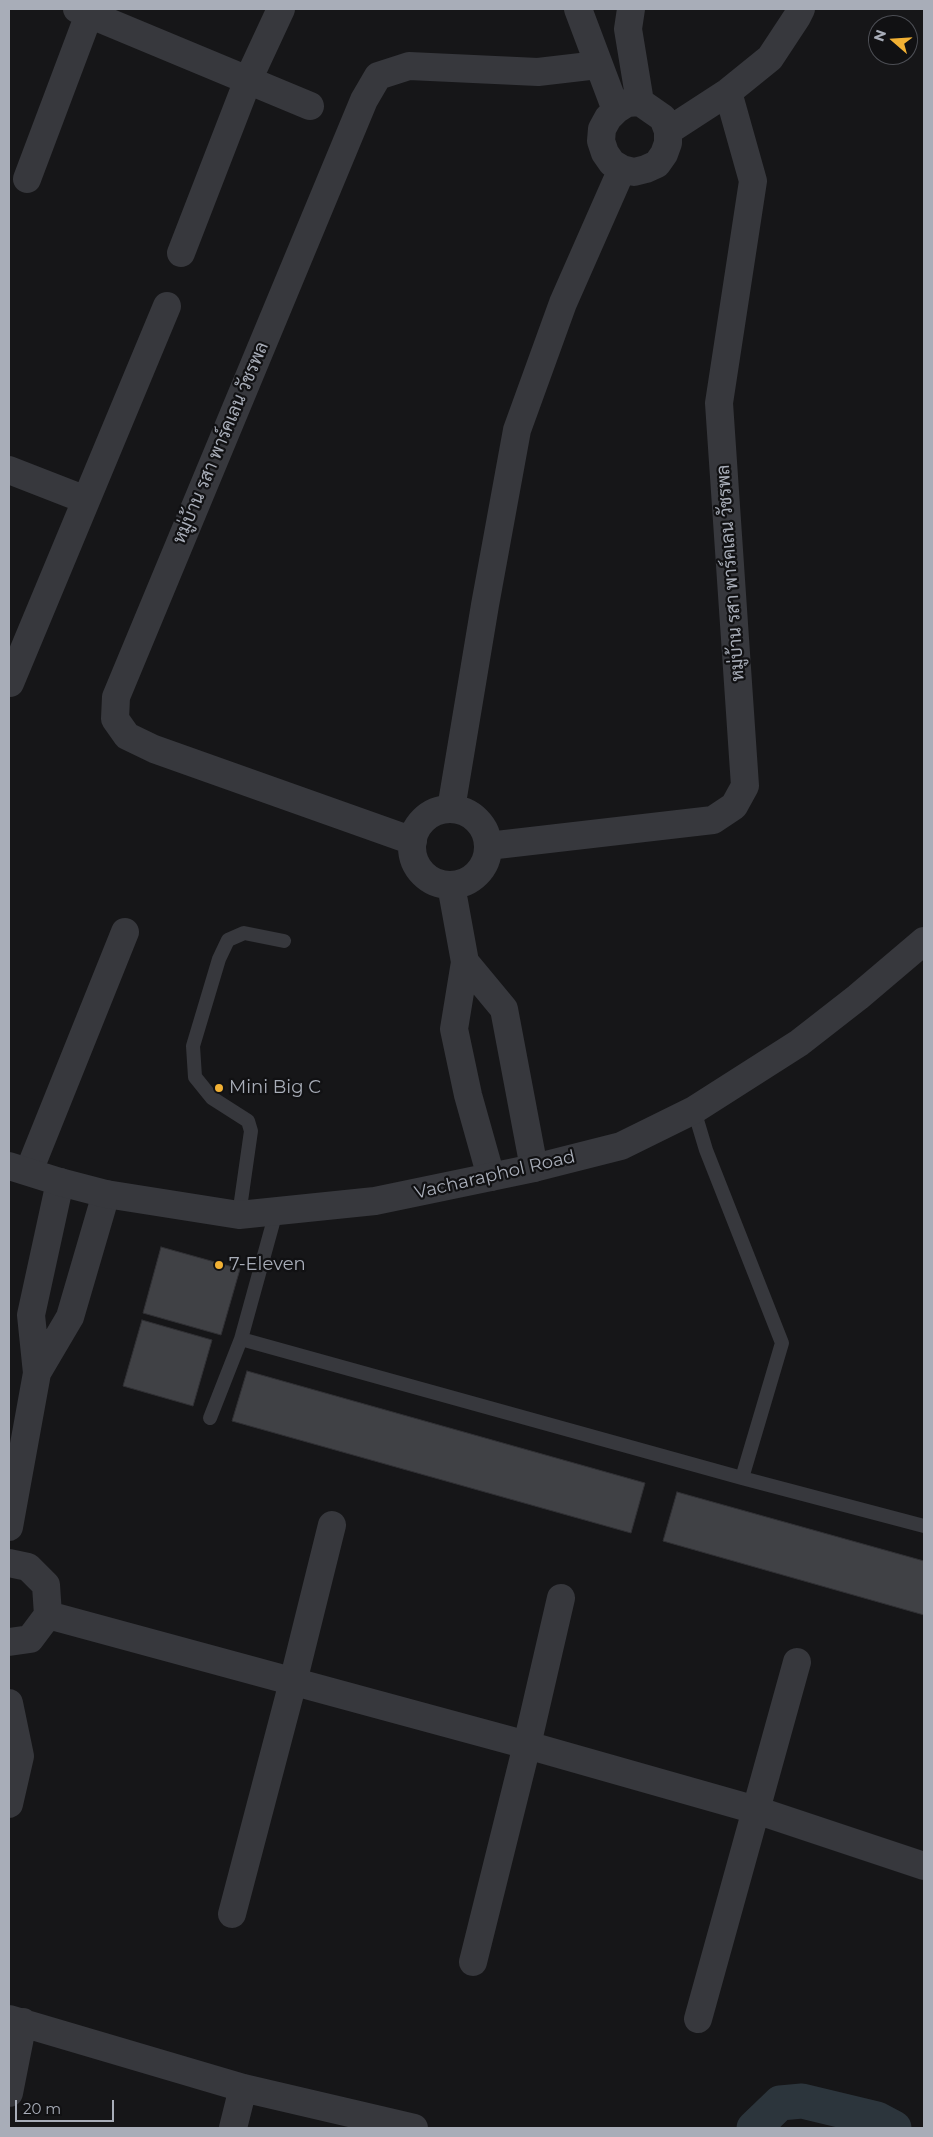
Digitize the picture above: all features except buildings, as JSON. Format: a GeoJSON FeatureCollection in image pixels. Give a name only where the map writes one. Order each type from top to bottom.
{"type":"FeatureCollection","features":[{"type":"Feature","properties":{"kind":"street"},"geometry":{"type":"LineString","coordinates":[[181,253],[248,80],[281,9]]}},
{"type":"Feature","properties":{"kind":"street"},"geometry":{"type":"LineString","coordinates":[[578,9],[598,65],[628,106],[663,118],[668,131],[668,143],[664,154],[656,164],[646,170],[634,172],[622,169],[612,163],[605,153],[601,141],[602,129],[608,118],[628,106]]}},
{"type":"Feature","properties":{"kind":"street"},"geometry":{"type":"LineString","coordinates":[[628,106],[628,29],[631,9]]}},
{"type":"Feature","properties":{"kind":"street"},"geometry":{"type":"LineString","coordinates":[[668,131],[728,92],[770,58],[801,9]]}},
{"type":"Feature","properties":{"kind":"street"},"geometry":{"type":"LineString","coordinates":[[27,179],[85,10],[310,106]]}},
{"type":"Feature","properties":{"kind":"street","name":"หมู่บ้าน รสา พาร์คเลน วัชรพล"},"geometry":{"type":"LineString","coordinates":[[413,841],[147,746],[127,736],[115,719],[116,697],[364,100],[378,76],[410,66],[538,72],[598,65]]}},
{"type":"Feature","properties":{"kind":"street","name":"หมู่บ้าน รสา พาร์คเลน วัชรพล"},"geometry":{"type":"LineString","coordinates":[[488,846],[713,820],[734,806],[745,786],[719,403],[753,180],[728,92]]}},
{"type":"Feature","properties":{"kind":"street"},"geometry":{"type":"LineString","coordinates":[[451,809],[485,605],[517,430],[564,303],[622,169]]}},
{"type":"Feature","properties":{"kind":"street"},"geometry":{"type":"LineString","coordinates":[[10,683],[167,306]]}},
{"type":"Feature","properties":{"kind":"street"},"geometry":{"type":"LineString","coordinates":[[9,470],[86,500]]}},
{"type":"Feature","properties":{"kind":"street"},"geometry":{"type":"LineString","coordinates":[[451,809],[473,816],[480,824],[488,846],[481,868],[473,877],[451,885],[435,882],[421,872],[415,862],[413,841],[416,830],[422,821],[441,810],[451,809]]}},
{"type":"Feature","properties":{"kind":"street"},"geometry":{"type":"LineString","coordinates":[[451,885],[464,962],[454,1029],[468,1095],[491,1177]]}},
{"type":"Feature","properties":{"kind":"street"},"geometry":{"type":"LineString","coordinates":[[19,1168],[124,932]]}},
{"type":"Feature","properties":{"kind":"street","name":"Vacharaphol Road"},"geometry":{"type":"LineString","coordinates":[[19,1168],[60,1182],[106,1194],[239,1215],[375,1201],[534,1168],[621,1146],[694,1110],[799,1043],[858,997],[924,941]]}},
{"type":"Feature","properties":{"kind":"street"},"geometry":{"type":"LineString","coordinates":[[464,962],[504,1009],[534,1168]]}},
{"type":"Feature","properties":{"kind":"street"},"geometry":{"type":"LineString","coordinates":[[9,1527],[37,1373],[31,1315],[60,1182]]}},
{"type":"Feature","properties":{"kind":"street"},"geometry":{"type":"LineString","coordinates":[[37,1373],[70,1317],[106,1194]]}},
{"type":"Feature","properties":{"kind":"street"},"geometry":{"type":"LineString","coordinates":[[232,1914],[332,1525]]}},
{"type":"Feature","properties":{"kind":"street"},"geometry":{"type":"LineString","coordinates":[[9,1563],[28,1567],[46,1585],[48,1615],[30,1639],[9,1642]]}},
{"type":"Feature","properties":{"kind":"street"},"geometry":{"type":"LineString","coordinates":[[474,1962],[561,1598]]}},
{"type":"Feature","properties":{"kind":"street"},"geometry":{"type":"LineString","coordinates":[[48,1615],[527,1745],[756,1810],[924,1866]]}},
{"type":"Feature","properties":{"kind":"street"},"geometry":{"type":"LineString","coordinates":[[698,2019],[797,1662]]}},
{"type":"Feature","properties":{"kind":"street"},"geometry":{"type":"LineString","coordinates":[[9,1703],[20,1756],[9,1804]]}},
{"type":"Feature","properties":{"kind":"street"},"geometry":{"type":"LineString","coordinates":[[9,2093],[16,2020],[243,2088],[414,2128]]}},
{"type":"Feature","properties":{"kind":"street"},"geometry":{"type":"LineString","coordinates":[[233,2128],[243,2088]]}},
{"type":"Feature","properties":{"kind":"lane"},"geometry":{"type":"LineString","coordinates":[[239,1215],[252,1131],[248,1122],[212,1098],[195,1077],[193,1046],[219,959],[228,940],[244,934],[284,941]]}},
{"type":"Feature","properties":{"kind":"lane"},"geometry":{"type":"LineString","coordinates":[[694,1110],[706,1150],[782,1343],[742,1478]]}},
{"type":"Feature","properties":{"kind":"lane"},"geometry":{"type":"LineString","coordinates":[[210,1418],[242,1339],[276,1212]]}},
{"type":"Feature","properties":{"kind":"lane"},"geometry":{"type":"LineString","coordinates":[[242,1339],[742,1478],[924,1526]]}},
{"type":"Feature","properties":{"kind":"waterway"},"geometry":{"type":"LineString","coordinates":[[754,2128],[780,2103],[802,2101],[877,2119],[894,2128]]}},
{"type":"Feature","properties":{"kind":"place","name":"Mini Big C"},"geometry":{"type":"Point","coordinates":[219,1088]}},
{"type":"Feature","properties":{"kind":"place","name":"7-Eleven"},"geometry":{"type":"Point","coordinates":[219,1265]}}]}
